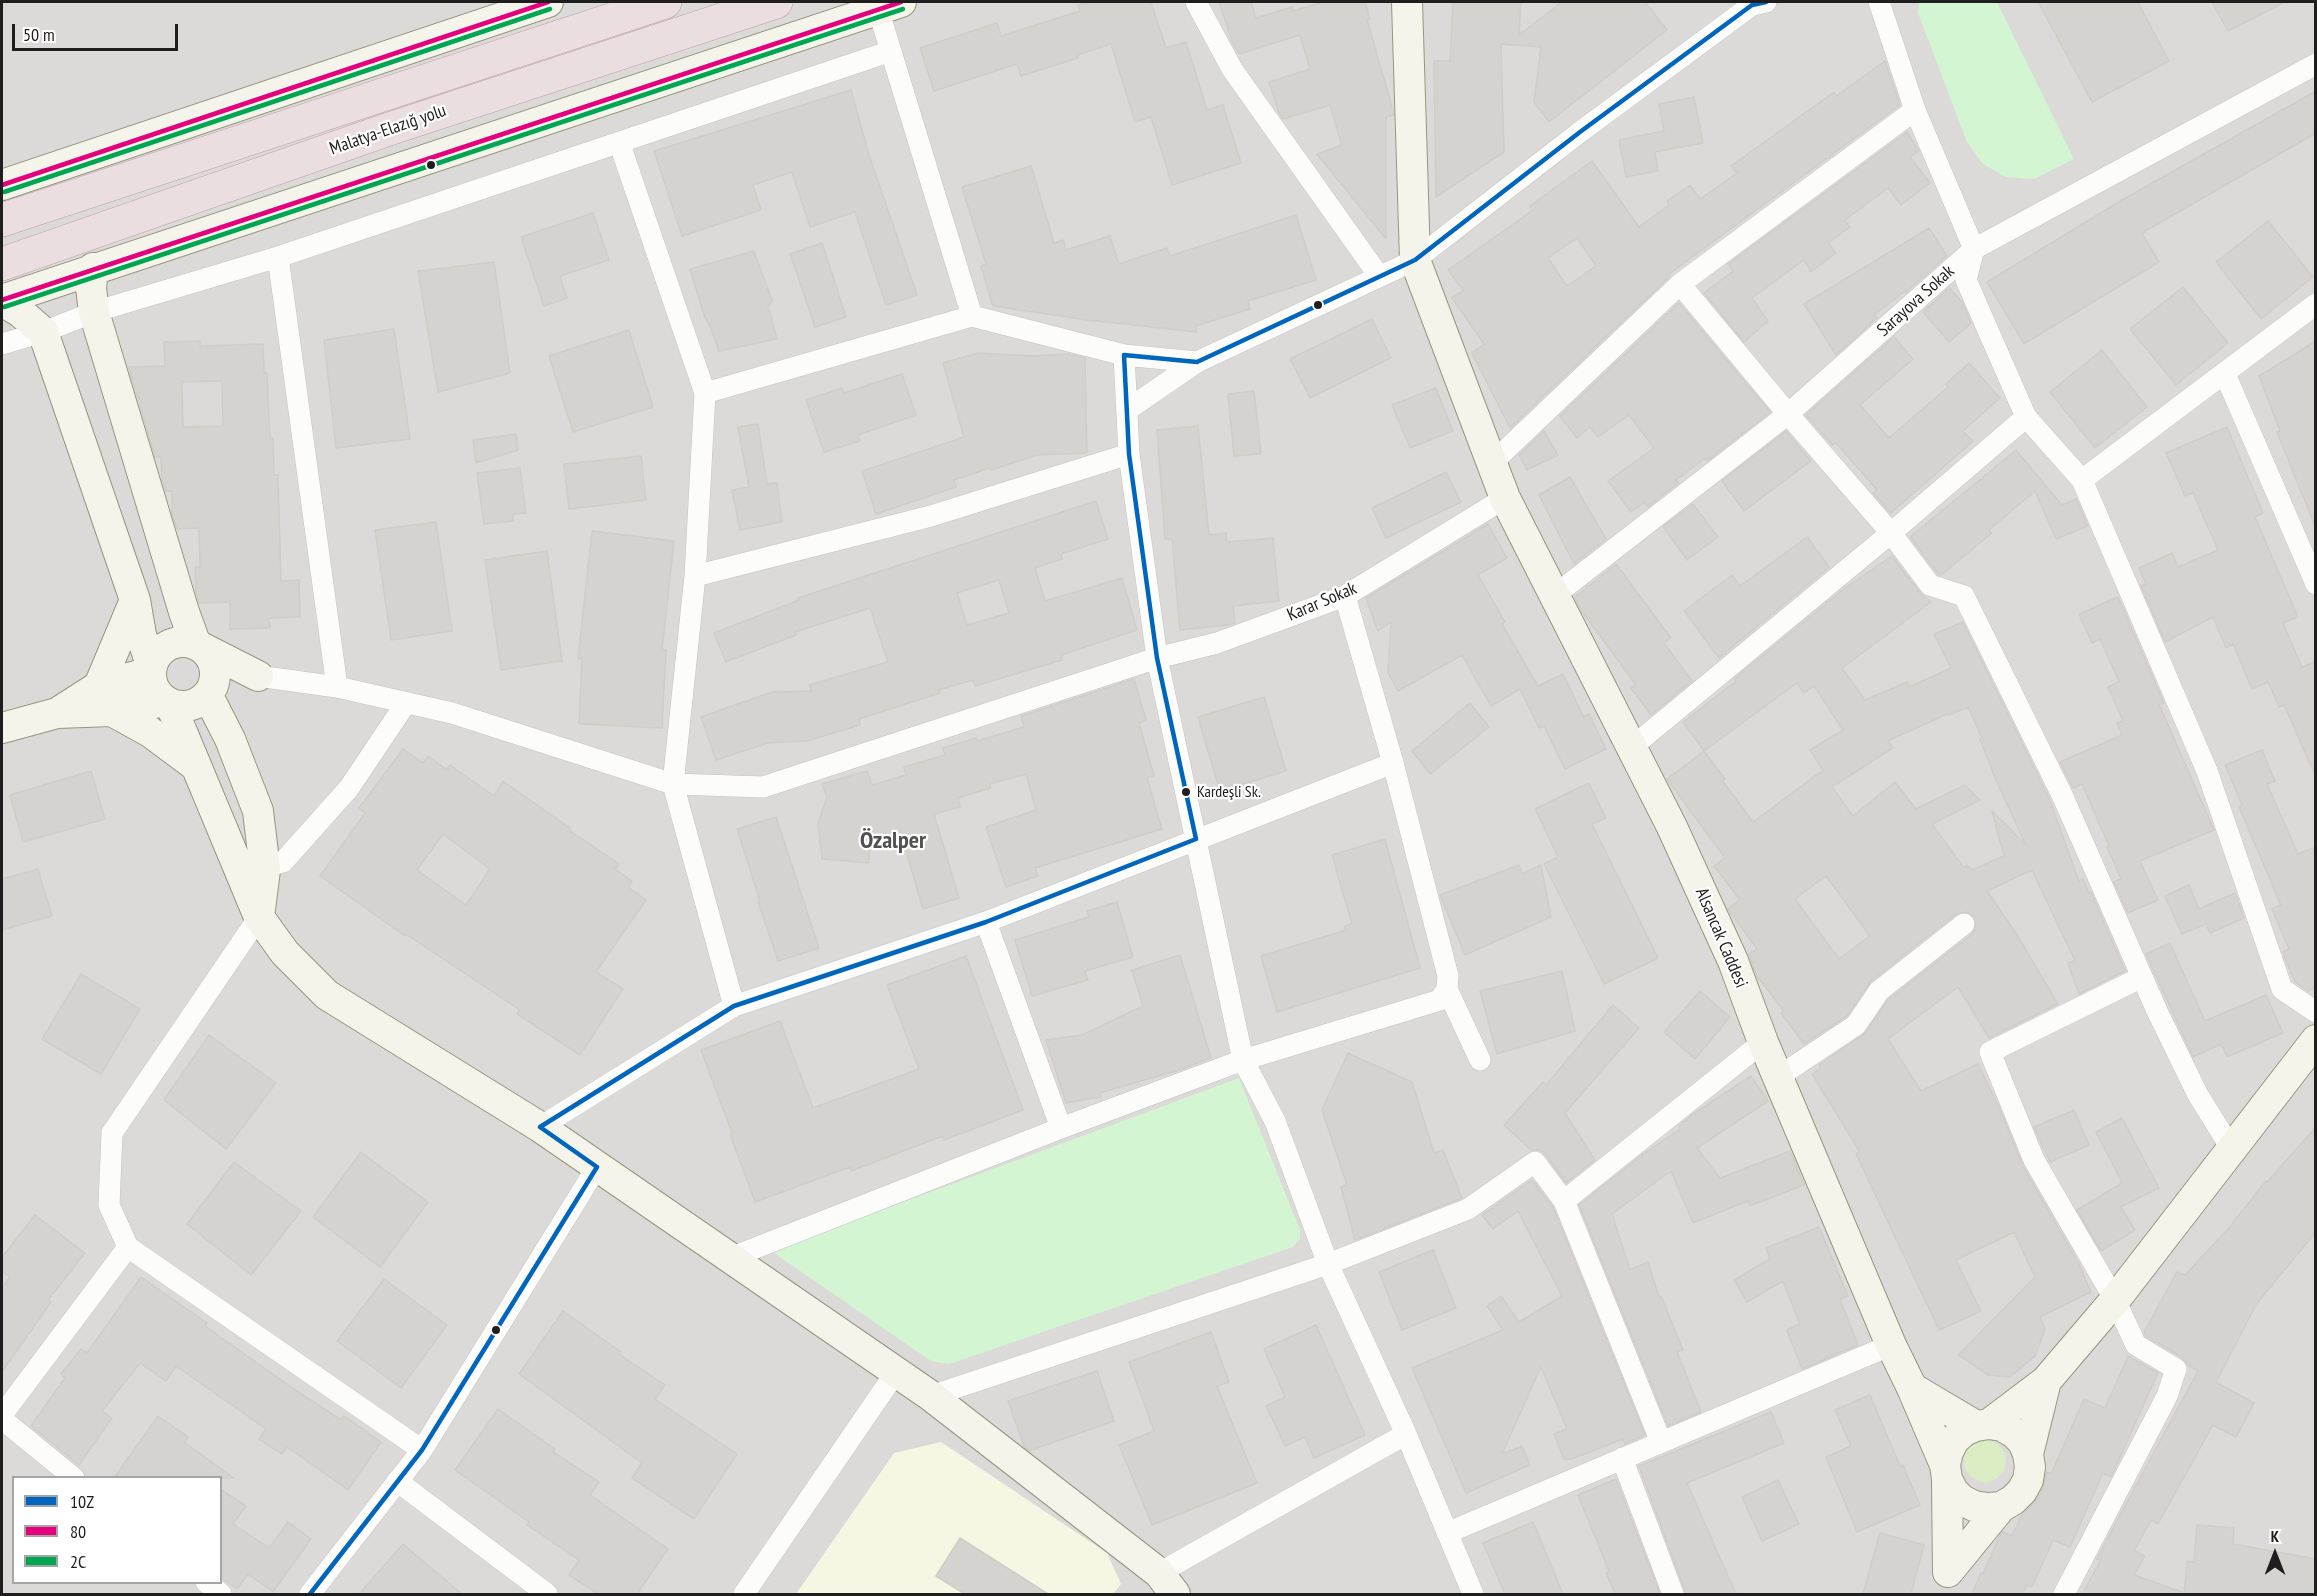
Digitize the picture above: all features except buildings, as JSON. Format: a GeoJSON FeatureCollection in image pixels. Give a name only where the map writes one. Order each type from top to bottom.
{"type":"FeatureCollection","features":[{"type":"Feature","properties":{"kind":"highway","name":"Malatya-Elazığ yolu"},"geometry":{"type":"LineString","coordinates":[[2,220],[665,2]]}},
{"type":"Feature","properties":{"kind":"highway","name":"Malatya-Elazığ yolu"},"geometry":{"type":"LineString","coordinates":[[2,264],[392,128],[776,2]]}},
{"type":"Feature","properties":{"kind":"street"},"geometry":{"type":"LineString","coordinates":[[2,185],[548,2]]}},
{"type":"Feature","properties":{"kind":"street"},"geometry":{"type":"LineString","coordinates":[[1196,2],[1232,69],[1379,276]]}},
{"type":"Feature","properties":{"kind":"street","name":"Alsancak Caddesi"},"geometry":{"type":"LineString","coordinates":[[1407,2],[1415,260],[1505,498],[1672,827],[1733,961],[1763,1042],[1946,1472]]}},
{"type":"Feature","properties":{"kind":"street"},"geometry":{"type":"LineString","coordinates":[[1127,410],[1197,362],[1415,260],[1580,132],[1752,5],[1766,2]]}},
{"type":"Feature","properties":{"kind":"street"},"geometry":{"type":"LineString","coordinates":[[1879,2],[1915,110],[1974,249],[1966,280],[2026,417],[2082,480],[2207,771],[2282,989],[2316,1012]]}},
{"type":"Feature","properties":{"kind":"street"},"geometry":{"type":"LineString","coordinates":[[2,300],[889,5],[891,51],[972,316]]}},
{"type":"Feature","properties":{"kind":"street"},"geometry":{"type":"LineString","coordinates":[[2,344],[44,332],[94,312],[278,257],[891,51]]}},
{"type":"Feature","properties":{"kind":"street","name":"Sarayova Sokak"},"geometry":{"type":"LineString","coordinates":[[1555,596],[1788,414],[1974,249],[2316,64]]}},
{"type":"Feature","properties":{"kind":"street"},"geometry":{"type":"LineString","coordinates":[[1492,463],[1680,284],[1915,110]]}},
{"type":"Feature","properties":{"kind":"street"},"geometry":{"type":"LineString","coordinates":[[619,142],[705,393],[695,576],[673,784],[734,1006]]}},
{"type":"Feature","properties":{"kind":"street"},"geometry":{"type":"LineString","coordinates":[[278,257],[337,687]]}},
{"type":"Feature","properties":{"kind":"street"},"geometry":{"type":"LineString","coordinates":[[93,268],[91,288],[94,312],[183,612],[199,647],[210,656],[215,666],[216,676],[209,694],[230,739],[258,811],[265,867],[259,917],[112,1133],[109,1205],[129,1248],[422,1450]]}},
{"type":"Feature","properties":{"kind":"street"},"geometry":{"type":"LineString","coordinates":[[1680,284],[1891,533],[1930,585],[1964,596],[2063,797],[2142,977],[2198,1095],[2231,1148]]}},
{"type":"Feature","properties":{"kind":"street"},"geometry":{"type":"LineString","coordinates":[[2,300],[44,332],[135,600],[155,690],[167,702],[259,917],[285,953],[327,995],[540,1127],[931,1396],[1167,1584],[1406,1434]]}},
{"type":"Feature","properties":{"kind":"street"},"geometry":{"type":"LineString","coordinates":[[2082,480],[2316,304]]}},
{"type":"Feature","properties":{"kind":"street"},"geometry":{"type":"LineString","coordinates":[[705,393],[972,316],[1124,355],[1197,362]]}},
{"type":"Feature","properties":{"kind":"street"},"geometry":{"type":"LineString","coordinates":[[1124,355],[1129,454],[1157,658],[1243,1060],[1275,1121],[1328,1264],[1406,1434],[1473,1594]]}},
{"type":"Feature","properties":{"kind":"street"},"geometry":{"type":"LineString","coordinates":[[2225,374],[2316,584]]}},
{"type":"Feature","properties":{"kind":"street"},"geometry":{"type":"LineString","coordinates":[[1632,747],[1891,533],[2026,417]]}},
{"type":"Feature","properties":{"kind":"street"},"geometry":{"type":"LineString","coordinates":[[695,576],[931,516],[1129,454]]}},
{"type":"Feature","properties":{"kind":"street","name":"Karar Sokak"},"geometry":{"type":"LineString","coordinates":[[258,676],[337,687],[452,713],[673,784],[763,787],[1157,658],[1217,643],[1345,596],[1505,498]]}},
{"type":"Feature","properties":{"kind":"street"},"geometry":{"type":"LineString","coordinates":[[730,1258],[1061,1128],[1243,1060],[1440,1000],[1447,989],[1448,976],[1393,762],[1345,596]]}},
{"type":"Feature","properties":{"kind":"street"},"geometry":{"type":"LineString","coordinates":[[106,698],[135,600]]}},
{"type":"Feature","properties":{"kind":"street"},"geometry":{"type":"LineString","coordinates":[[2,728],[106,698],[152,669],[155,659],[171,644],[182,642],[199,647],[258,676]]}},
{"type":"Feature","properties":{"kind":"street"},"geometry":{"type":"LineString","coordinates":[[106,698],[167,702],[183,707],[192,706],[209,694],[258,676]]}},
{"type":"Feature","properties":{"kind":"street"},"geometry":{"type":"LineString","coordinates":[[106,698],[193,764]]}},
{"type":"Feature","properties":{"kind":"street"},"geometry":{"type":"LineString","coordinates":[[265,867],[283,862],[349,788],[406,703]]}},
{"type":"Feature","properties":{"kind":"street"},"geometry":{"type":"LineString","coordinates":[[540,1127],[734,1006],[986,922],[1393,762]]}},
{"type":"Feature","properties":{"kind":"street"},"geometry":{"type":"LineString","coordinates":[[986,922],[1061,1128]]}},
{"type":"Feature","properties":{"kind":"street"},"geometry":{"type":"LineString","coordinates":[[1778,1077],[1856,1025],[1879,991],[1964,924]]}},
{"type":"Feature","properties":{"kind":"street"},"geometry":{"type":"LineString","coordinates":[[2064,1594],[2167,1396],[2176,1370],[2136,1345],[2115,1300],[2034,1160],[1990,1052],[2142,977]]}},
{"type":"Feature","properties":{"kind":"street"},"geometry":{"type":"LineString","coordinates":[[1447,989],[1480,1060]]}},
{"type":"Feature","properties":{"kind":"street"},"geometry":{"type":"LineString","coordinates":[[1943,1583],[1946,1472],[1948,1452],[1954,1440],[1964,1431],[1983,1425],[2046,1381],[2115,1300],[2316,1040]]}},
{"type":"Feature","properties":{"kind":"street"},"geometry":{"type":"LineString","coordinates":[[1564,1201],[1763,1042]]}},
{"type":"Feature","properties":{"kind":"street"},"geometry":{"type":"LineString","coordinates":[[931,1396],[1328,1264],[1468,1209],[1535,1162],[1564,1201],[1661,1442]]}},
{"type":"Feature","properties":{"kind":"street"},"geometry":{"type":"LineString","coordinates":[[310,1594],[422,1450],[597,1167]]}},
{"type":"Feature","properties":{"kind":"street"},"geometry":{"type":"LineString","coordinates":[[72,1476],[2,1417],[129,1248]]}},
{"type":"Feature","properties":{"kind":"street"},"geometry":{"type":"LineString","coordinates":[[1447,1533],[1891,1345]]}},
{"type":"Feature","properties":{"kind":"street"},"geometry":{"type":"LineString","coordinates":[[744,1594],[896,1372]]}},
{"type":"Feature","properties":{"kind":"street"},"geometry":{"type":"LineString","coordinates":[[1943,1583],[2001,1507],[2022,1491],[2029,1473],[2028,1454],[2046,1381]]}},
{"type":"Feature","properties":{"kind":"street"},"geometry":{"type":"LineString","coordinates":[[1912,1388],[1983,1425],[2002,1426],[2023,1442],[2028,1454]]}},
{"type":"Feature","properties":{"kind":"street"},"geometry":{"type":"LineString","coordinates":[[1622,1458],[1673,1594]]}},
{"type":"Feature","properties":{"kind":"street"},"geometry":{"type":"LineString","coordinates":[[1946,1472],[1953,1491],[1962,1500],[1974,1506],[2001,1507]]}},
{"type":"Feature","properties":{"kind":"street"},"geometry":{"type":"LineString","coordinates":[[398,1481],[546,1594]]}},
{"type":"Feature","properties":{"kind":"street"},"geometry":{"type":"LineString","coordinates":[[208,1584],[221,1594]]}},
{"type":"Feature","properties":{"kind":"shaded area"},"geometry":{"type":"Polygon","coordinates":[[[2,2],[2315,2],[2315,1594],[2,1594],[2,2]]]}},
{"type":"Feature","properties":{"kind":"shaded area"},"geometry":{"type":"Polygon","coordinates":[[[941,1442],[1107,1553],[1121,1584],[1113,1594],[796,1594],[894,1453],[941,1442]]]}},
{"type":"Feature","properties":{"kind":"green space"},"geometry":{"type":"Polygon","coordinates":[[[1919,2],[1997,2],[2074,159],[2034,179],[2006,177],[1983,164],[1967,142],[1918,13],[1919,2]]]}},
{"type":"Feature","properties":{"kind":"green space"},"geometry":{"type":"Polygon","coordinates":[[[1239,1078],[1300,1230],[1300,1239],[1293,1247],[949,1364],[931,1361],[771,1251],[1239,1078]]]}},
{"type":"Feature","properties":{"kind":"green space"},"geometry":{"type":"Polygon","coordinates":[[[1985,1440],[2000,1446],[2006,1461],[2000,1476],[1985,1482],[1970,1476],[1964,1461],[1970,1446],[1985,1440]]]}},
{"type":"Feature","properties":{"kind":"transit line","name":"80"},"geometry":{"type":"LineString","coordinates":[[2,185],[548,2]]}},
{"type":"Feature","properties":{"kind":"transit line","name":"80"},"geometry":{"type":"LineString","coordinates":[[2,300],[901,2]]}},
{"type":"Feature","properties":{"kind":"transit line","name":"10Z"},"geometry":{"type":"LineString","coordinates":[[310,1594],[422,1450],[597,1167],[540,1127],[734,1006],[986,922],[1196,839],[1157,658],[1129,454],[1124,355],[1197,362],[1415,260],[1580,132],[1752,5],[1766,2]]}},
{"type":"Feature","properties":{"kind":"transit line","name":"2C"},"geometry":{"type":"LineString","coordinates":[[4,192],[550,9]]}},
{"type":"Feature","properties":{"kind":"transit line","name":"2C"},"geometry":{"type":"LineString","coordinates":[[4,307],[903,9]]}},
{"type":"Feature","properties":{"kind":"place","name":"Kardeşli Sk."},"geometry":{"type":"Point","coordinates":[1186,792]}},
{"type":"Feature","properties":{"kind":"district","name":"Özalper"},"geometry":{"type":"Point","coordinates":[893,841]}}]}
